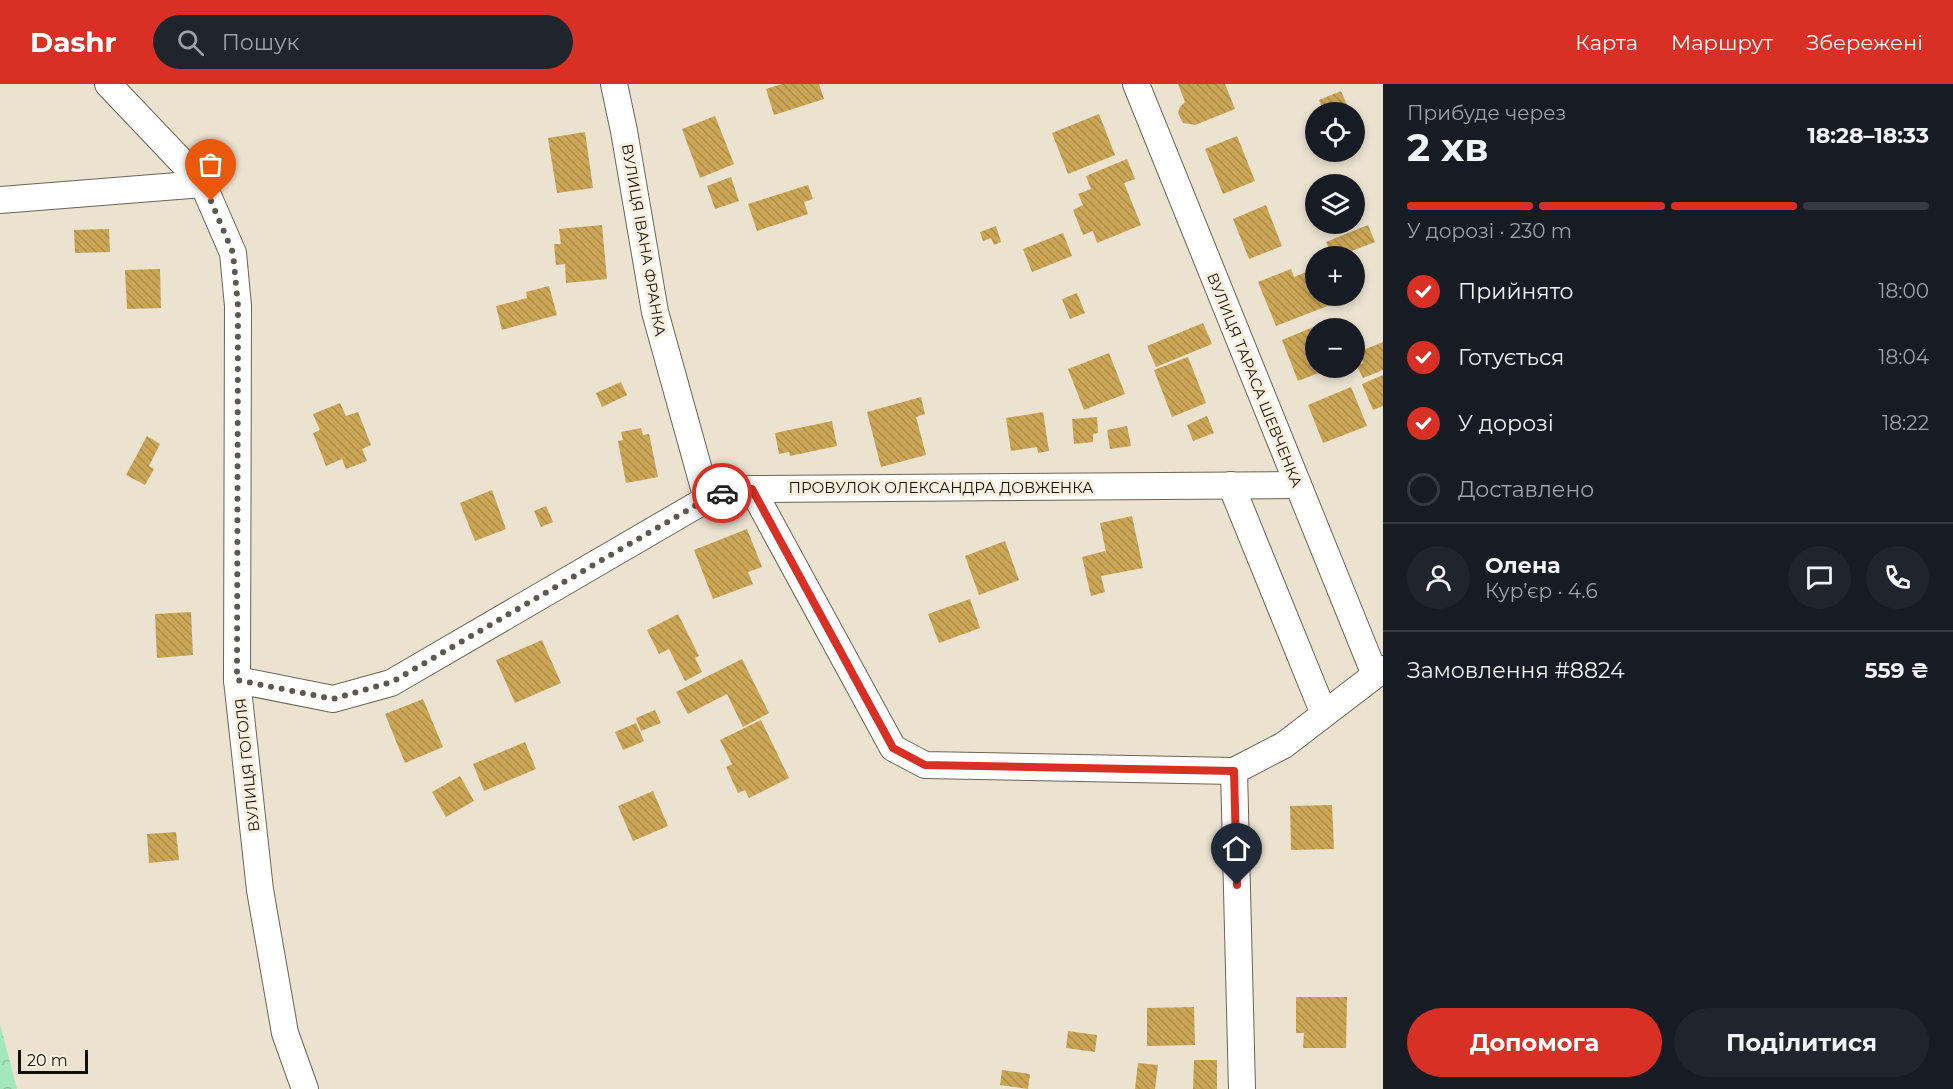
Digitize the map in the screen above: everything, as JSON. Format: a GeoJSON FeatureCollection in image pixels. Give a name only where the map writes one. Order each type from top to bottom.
{"type":"FeatureCollection","features":[{"type":"Feature","properties":{"kind":"street","name":"ВУЛИЦЯ ГОГОЛЯ"},"geometry":{"type":"LineString","coordinates":[[108,84],[203,184],[233,253],[238,306],[237,680],[260,890],[285,1033],[305,1089]]}},
{"type":"Feature","properties":{"kind":"street","name":"ВУЛИЦЯ ІВАНА ФРАНКА"},"geometry":{"type":"LineString","coordinates":[[614,84],[654,312],[707,499]]}},
{"type":"Feature","properties":{"kind":"street","name":"ВУЛИЦЯ ТАРАСА ШЕВЧЕНКА"},"geometry":{"type":"LineString","coordinates":[[1136,84],[1298,485],[1379,672]]}},
{"type":"Feature","properties":{"kind":"street"},"geometry":{"type":"LineString","coordinates":[[0,200],[203,184]]}},
{"type":"Feature","properties":{"kind":"street"},"geometry":{"type":"LineString","coordinates":[[1232,485],[1324,714]]}},
{"type":"Feature","properties":{"kind":"street","name":"ПРОВУЛОК ОЛЕКСАНДРА ДОВЖЕНКА"},"geometry":{"type":"LineString","coordinates":[[237,680],[333,699],[392,682],[707,499],[728,490],[1298,485]]}},
{"type":"Feature","properties":{"kind":"street"},"geometry":{"type":"LineString","coordinates":[[752,489],[893,748],[925,765],[1234,771],[1284,745],[1379,672]]}},
{"type":"Feature","properties":{"kind":"street"},"geometry":{"type":"LineString","coordinates":[[1234,771],[1242,1089]]}},
{"type":"Feature","properties":{"kind":"green space"},"geometry":{"type":"Polygon","coordinates":[[[0,1024],[17,1089],[0,1089],[0,1024]]]}},
{"type":"Feature","properties":{"kind":"building"},"geometry":{"type":"Polygon","coordinates":[[[782,84],[819,84],[824,99],[774,115],[766,89],[782,84]]]}},
{"type":"Feature","properties":{"kind":"building"},"geometry":{"type":"Polygon","coordinates":[[[1178,84],[1225,84],[1235,109],[1195,125],[1183,123],[1178,113],[1185,102],[1178,84]]]}},
{"type":"Feature","properties":{"kind":"building"},"geometry":{"type":"Polygon","coordinates":[[[1341,91],[1346,102],[1320,102],[1319,100],[1341,91]]]}},
{"type":"Feature","properties":{"kind":"building"},"geometry":{"type":"Polygon","coordinates":[[[1099,114],[1115,155],[1068,174],[1052,133],[1099,114]]]}},
{"type":"Feature","properties":{"kind":"building"},"geometry":{"type":"Polygon","coordinates":[[[715,116],[734,164],[700,178],[682,129],[715,116]]]}},
{"type":"Feature","properties":{"kind":"building"},"geometry":{"type":"Polygon","coordinates":[[[585,132],[593,188],[557,193],[548,138],[585,132]]]}},
{"type":"Feature","properties":{"kind":"building"},"geometry":{"type":"Polygon","coordinates":[[[1237,136],[1255,181],[1223,194],[1205,149],[1237,136]]]}},
{"type":"Feature","properties":{"kind":"building"},"geometry":{"type":"Polygon","coordinates":[[[1127,159],[1135,179],[1124,183],[1141,225],[1097,243],[1093,231],[1083,235],[1073,210],[1083,205],[1078,194],[1091,189],[1086,176],[1127,159]]]}},
{"type":"Feature","properties":{"kind":"building"},"geometry":{"type":"Polygon","coordinates":[[[731,177],[739,201],[715,209],[707,186],[731,177]]]}},
{"type":"Feature","properties":{"kind":"building"},"geometry":{"type":"Polygon","coordinates":[[[808,185],[813,199],[804,202],[808,214],[757,231],[748,204],[808,185]]]}},
{"type":"Feature","properties":{"kind":"building"},"geometry":{"type":"Polygon","coordinates":[[[1266,205],[1282,246],[1249,259],[1233,219],[1266,205]]]}},
{"type":"Feature","properties":{"kind":"building"},"geometry":{"type":"Polygon","coordinates":[[[602,225],[607,279],[566,283],[565,264],[556,265],[554,244],[561,244],[559,229],[602,225]]]}},
{"type":"Feature","properties":{"kind":"building"},"geometry":{"type":"Polygon","coordinates":[[[1368,225],[1375,242],[1365,246],[1328,246],[1326,242],[1346,234],[1365,234],[1365,226],[1368,225]]]}},
{"type":"Feature","properties":{"kind":"building"},"geometry":{"type":"Polygon","coordinates":[[[996,226],[1001,242],[994,245],[991,238],[983,241],[980,232],[996,226]]]}},
{"type":"Feature","properties":{"kind":"building"},"geometry":{"type":"Polygon","coordinates":[[[109,229],[110,252],[75,253],[74,230],[109,229]]]}},
{"type":"Feature","properties":{"kind":"building"},"geometry":{"type":"Polygon","coordinates":[[[1063,233],[1072,256],[1032,272],[1023,249],[1063,233]]]}},
{"type":"Feature","properties":{"kind":"building"},"geometry":{"type":"Polygon","coordinates":[[[160,269],[161,308],[127,309],[125,270],[160,269]]]}},
{"type":"Feature","properties":{"kind":"building"},"geometry":{"type":"Polygon","coordinates":[[[1291,269],[1294,277],[1305,272],[1305,306],[1327,306],[1276,326],[1258,282],[1291,269]]]}},
{"type":"Feature","properties":{"kind":"building"},"geometry":{"type":"Polygon","coordinates":[[[549,286],[557,315],[502,330],[496,306],[527,298],[526,292],[549,286]]]}},
{"type":"Feature","properties":{"kind":"building"},"geometry":{"type":"Polygon","coordinates":[[[1077,293],[1085,313],[1070,319],[1062,299],[1077,293]]]}},
{"type":"Feature","properties":{"kind":"building"},"geometry":{"type":"Polygon","coordinates":[[[1203,323],[1212,344],[1156,367],[1147,346],[1203,323]]]}},
{"type":"Feature","properties":{"kind":"building"},"geometry":{"type":"Polygon","coordinates":[[[1305,330],[1306,378],[1298,381],[1282,340],[1305,330]]]}},
{"type":"Feature","properties":{"kind":"building"},"geometry":{"type":"Polygon","coordinates":[[[1383,342],[1383,370],[1365,377],[1365,349],[1383,342]]]}},
{"type":"Feature","properties":{"kind":"building"},"geometry":{"type":"Polygon","coordinates":[[[1109,353],[1125,394],[1084,410],[1068,369],[1109,353]]]}},
{"type":"Feature","properties":{"kind":"building"},"geometry":{"type":"Polygon","coordinates":[[[1188,357],[1206,403],[1172,417],[1154,370],[1188,357]]]}},
{"type":"Feature","properties":{"kind":"building"},"geometry":{"type":"Polygon","coordinates":[[[1383,375],[1383,406],[1373,410],[1362,384],[1383,375]]]}},
{"type":"Feature","properties":{"kind":"building"},"geometry":{"type":"Polygon","coordinates":[[[621,382],[627,395],[602,407],[596,393],[621,382]]]}},
{"type":"Feature","properties":{"kind":"building"},"geometry":{"type":"Polygon","coordinates":[[[1351,387],[1367,426],[1323,443],[1308,405],[1351,387]]]}},
{"type":"Feature","properties":{"kind":"building"},"geometry":{"type":"Polygon","coordinates":[[[921,397],[925,414],[916,417],[926,455],[881,467],[867,412],[921,397]]]}},
{"type":"Feature","properties":{"kind":"building"},"geometry":{"type":"Polygon","coordinates":[[[340,403],[346,416],[358,412],[371,445],[362,449],[367,461],[346,469],[342,459],[326,466],[313,433],[320,430],[313,414],[340,403]]]}},
{"type":"Feature","properties":{"kind":"building"},"geometry":{"type":"Polygon","coordinates":[[[1043,412],[1049,451],[1038,453],[1037,447],[1011,451],[1006,418],[1043,412]]]}},
{"type":"Feature","properties":{"kind":"building"},"geometry":{"type":"Polygon","coordinates":[[[1207,416],[1214,433],[1193,441],[1187,425],[1207,416]]]}},
{"type":"Feature","properties":{"kind":"building"},"geometry":{"type":"Polygon","coordinates":[[[1097,417],[1098,433],[1093,434],[1093,442],[1074,444],[1072,419],[1097,417]]]}},
{"type":"Feature","properties":{"kind":"building"},"geometry":{"type":"Polygon","coordinates":[[[832,421],[837,446],[790,456],[789,452],[779,454],[775,433],[832,421]]]}},
{"type":"Feature","properties":{"kind":"building"},"geometry":{"type":"Polygon","coordinates":[[[1127,426],[1131,446],[1110,449],[1107,430],[1127,426]]]}},
{"type":"Feature","properties":{"kind":"building"},"geometry":{"type":"Polygon","coordinates":[[[641,428],[643,435],[649,434],[658,477],[626,483],[618,441],[623,440],[621,432],[641,428]]]}},
{"type":"Feature","properties":{"kind":"building"},"geometry":{"type":"Polygon","coordinates":[[[147,436],[160,444],[149,466],[154,469],[145,485],[126,475],[147,436]]]}},
{"type":"Feature","properties":{"kind":"building"},"geometry":{"type":"Polygon","coordinates":[[[492,490],[506,529],[475,541],[460,503],[492,490]]]}},
{"type":"Feature","properties":{"kind":"building"},"geometry":{"type":"Polygon","coordinates":[[[546,506],[553,522],[541,527],[534,511],[546,506]]]}},
{"type":"Feature","properties":{"kind":"building"},"geometry":{"type":"Polygon","coordinates":[[[1132,516],[1143,568],[1101,576],[1105,592],[1091,596],[1082,557],[1105,551],[1107,557],[1100,523],[1132,516]]]}},
{"type":"Feature","properties":{"kind":"building"},"geometry":{"type":"Polygon","coordinates":[[[747,529],[762,567],[748,572],[753,584],[713,599],[694,550],[747,529]]]}},
{"type":"Feature","properties":{"kind":"building"},"geometry":{"type":"Polygon","coordinates":[[[1005,541],[1019,580],[979,595],[965,556],[1005,541]]]}},
{"type":"Feature","properties":{"kind":"building"},"geometry":{"type":"Polygon","coordinates":[[[970,599],[980,628],[939,643],[928,614],[970,599]]]}},
{"type":"Feature","properties":{"kind":"building"},"geometry":{"type":"Polygon","coordinates":[[[191,612],[193,655],[157,658],[155,614],[191,612]]]}},
{"type":"Feature","properties":{"kind":"building"},"geometry":{"type":"Polygon","coordinates":[[[678,614],[699,656],[695,658],[702,672],[685,681],[669,649],[659,654],[647,630],[678,614]]]}},
{"type":"Feature","properties":{"kind":"building"},"geometry":{"type":"Polygon","coordinates":[[[542,640],[561,683],[515,703],[496,660],[542,640]]]}},
{"type":"Feature","properties":{"kind":"building"},"geometry":{"type":"Polygon","coordinates":[[[742,659],[769,713],[743,727],[727,694],[688,714],[676,692],[742,659]]]}},
{"type":"Feature","properties":{"kind":"building"},"geometry":{"type":"Polygon","coordinates":[[[423,699],[443,747],[405,763],[385,714],[423,699]]]}},
{"type":"Feature","properties":{"kind":"building"},"geometry":{"type":"Polygon","coordinates":[[[655,710],[661,723],[641,731],[636,718],[655,710]]]}},
{"type":"Feature","properties":{"kind":"building"},"geometry":{"type":"Polygon","coordinates":[[[761,720],[789,778],[749,798],[745,790],[738,793],[726,767],[732,764],[720,740],[761,720]]]}},
{"type":"Feature","properties":{"kind":"building"},"geometry":{"type":"Polygon","coordinates":[[[636,723],[644,741],[623,750],[615,732],[636,723]]]}},
{"type":"Feature","properties":{"kind":"building"},"geometry":{"type":"Polygon","coordinates":[[[525,742],[536,769],[484,791],[473,764],[525,742]]]}},
{"type":"Feature","properties":{"kind":"building"},"geometry":{"type":"Polygon","coordinates":[[[460,776],[474,801],[446,817],[432,792],[460,776]]]}},
{"type":"Feature","properties":{"kind":"building"},"geometry":{"type":"Polygon","coordinates":[[[653,791],[668,826],[633,841],[618,806],[653,791]]]}},
{"type":"Feature","properties":{"kind":"building"},"geometry":{"type":"Polygon","coordinates":[[[1332,805],[1334,849],[1291,850],[1290,806],[1332,805]]]}},
{"type":"Feature","properties":{"kind":"building"},"geometry":{"type":"Polygon","coordinates":[[[176,832],[179,860],[149,863],[147,834],[176,832]]]}},
{"type":"Feature","properties":{"kind":"building"},"geometry":{"type":"Polygon","coordinates":[[[1296,997],[1347,997],[1346,1048],[1303,1048],[1304,1033],[1296,1033],[1296,997]]]}},
{"type":"Feature","properties":{"kind":"building"},"geometry":{"type":"Polygon","coordinates":[[[1194,1007],[1195,1045],[1147,1046],[1147,1008],[1194,1007]]]}},
{"type":"Feature","properties":{"kind":"building"},"geometry":{"type":"Polygon","coordinates":[[[1068,1031],[1097,1035],[1095,1052],[1066,1048],[1068,1031]]]}},
{"type":"Feature","properties":{"kind":"building"},"geometry":{"type":"Polygon","coordinates":[[[1194,1060],[1217,1060],[1217,1089],[1193,1089],[1194,1060]]]}},
{"type":"Feature","properties":{"kind":"building"},"geometry":{"type":"Polygon","coordinates":[[[1138,1063],[1158,1065],[1155,1089],[1135,1089],[1138,1063]]]}},
{"type":"Feature","properties":{"kind":"building"},"geometry":{"type":"Polygon","coordinates":[[[1002,1070],[1030,1074],[1028,1089],[1000,1085],[1002,1070]]]}},
{"type":"Feature","properties":{"kind":"way so far"},"geometry":{"type":"LineString","coordinates":[[211,201],[233,253],[238,306],[237,680],[333,699],[392,682],[707,499],[722,493]]}},
{"type":"Feature","properties":{"kind":"route"},"geometry":{"type":"LineString","coordinates":[[722,493],[728,490],[752,489],[893,748],[925,765],[1234,771],[1237,885]]}}]}
